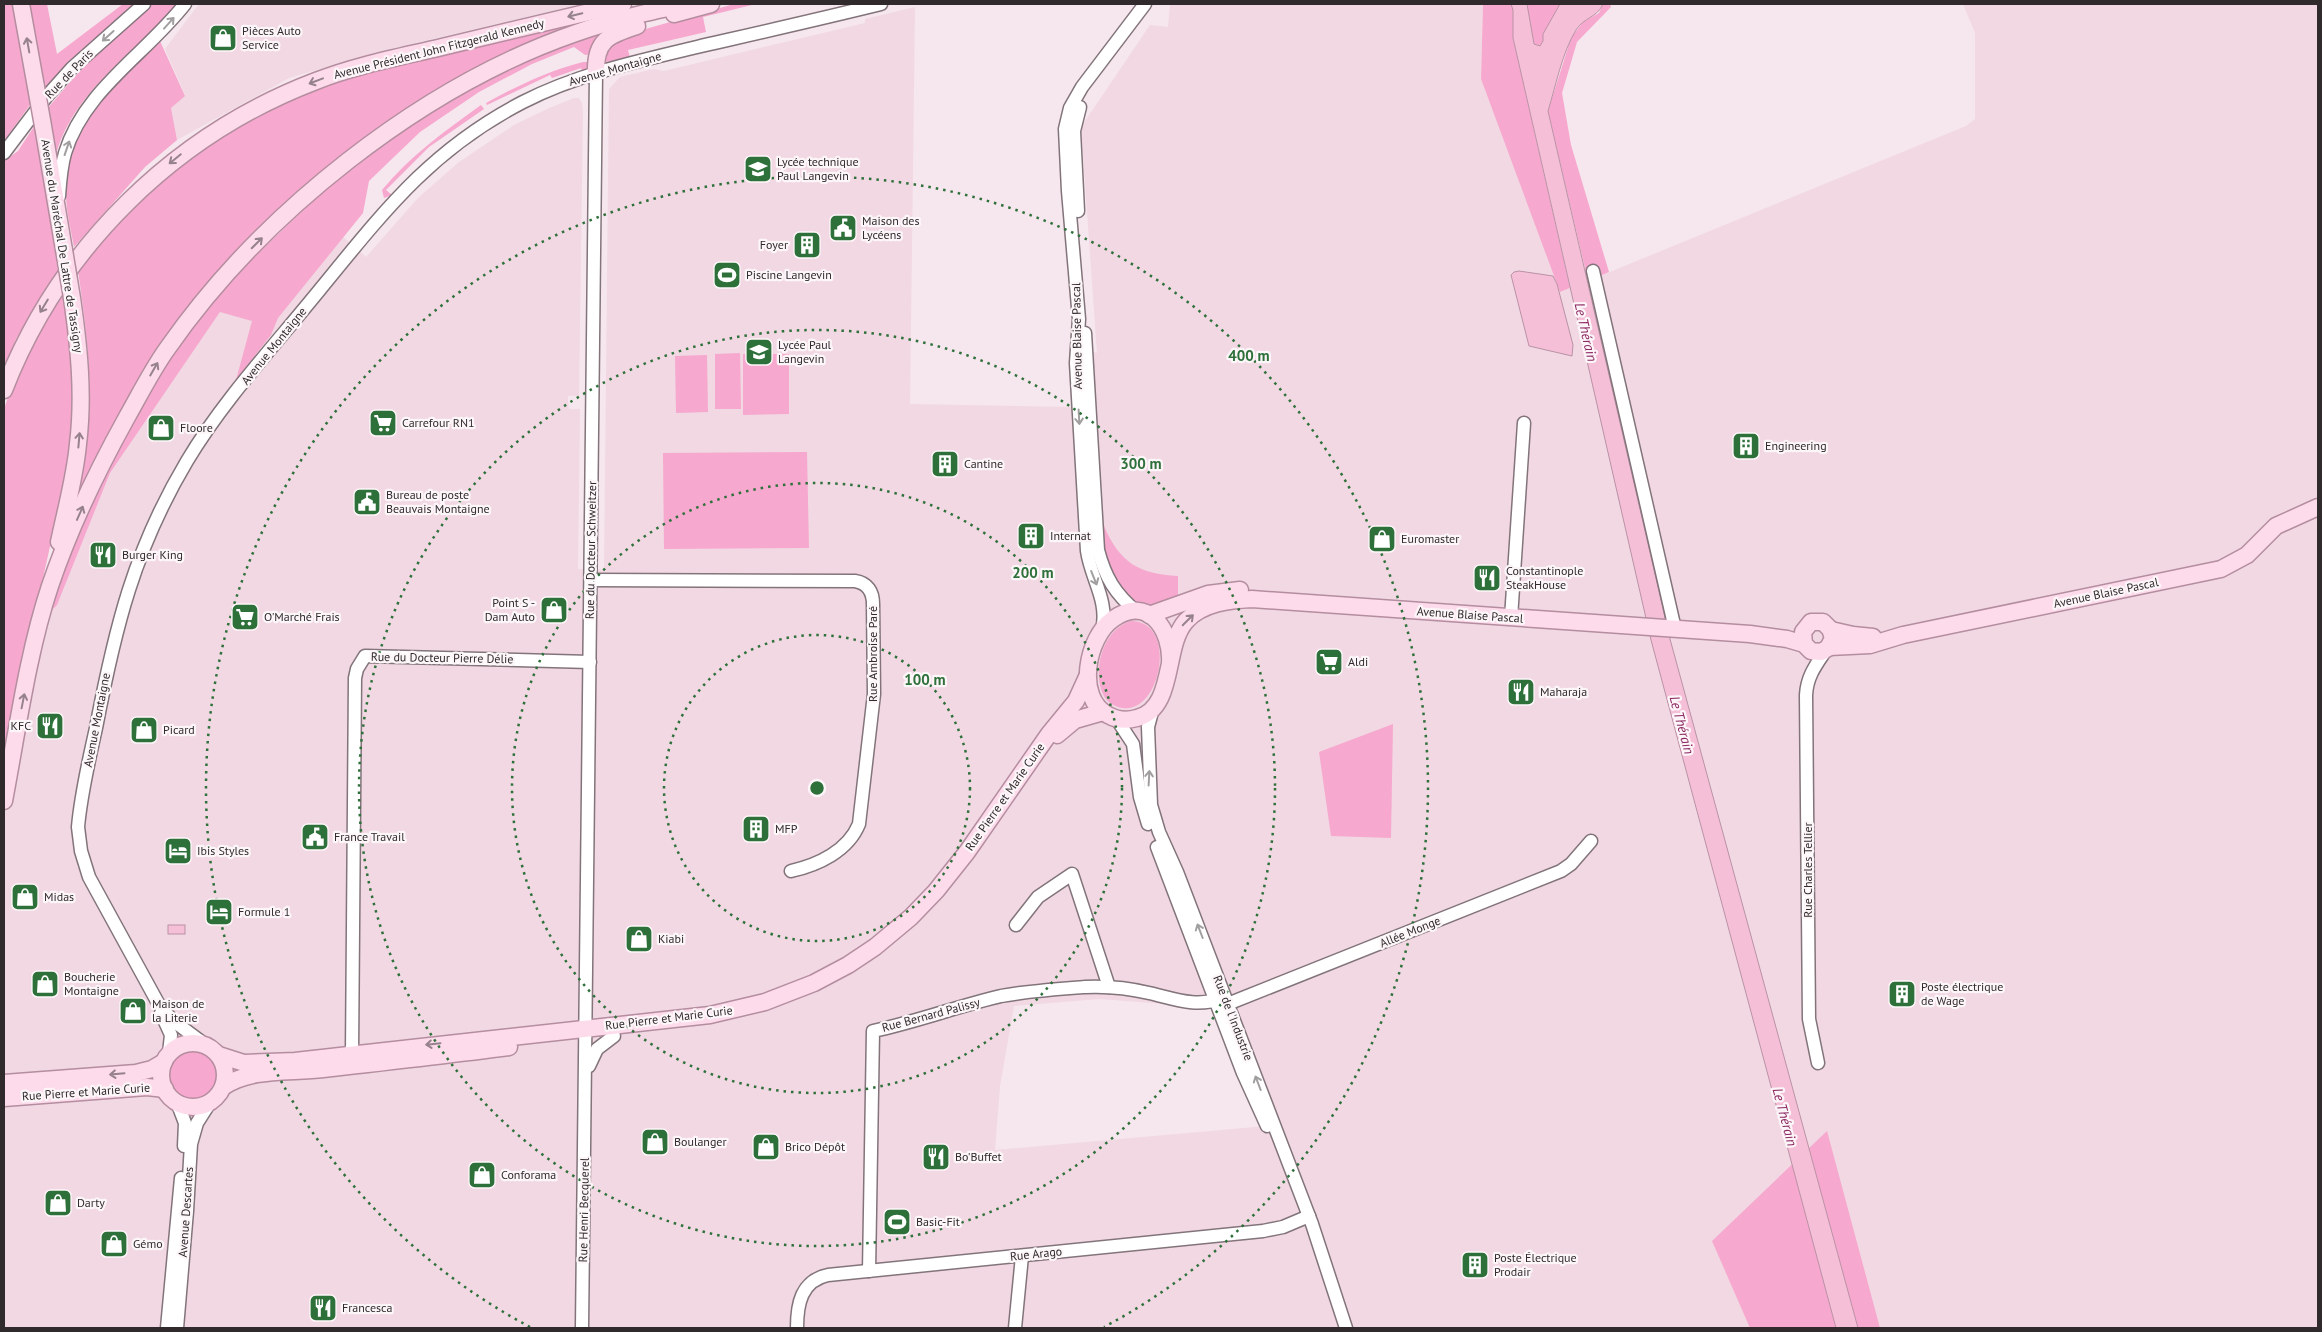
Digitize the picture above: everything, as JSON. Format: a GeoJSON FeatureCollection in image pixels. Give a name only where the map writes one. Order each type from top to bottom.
{"type":"FeatureCollection","features":[{"type":"Feature","properties":{"kind":"main road","name":"Avenue du Maréchal De Lattre de Tassigny"},"geometry":{"type":"LineString","coordinates":[[21,4],[72,298],[80,375],[78,443],[73,479],[44,607]]}},
{"type":"Feature","properties":{"kind":"main road","name":"Avenue Président John Fitzgerald Kennedy"},"geometry":{"type":"LineString","coordinates":[[4,390],[21,348],[46,304],[95,237],[174,159],[208,136],[281,95],[348,70],[623,4]]}},
{"type":"Feature","properties":{"kind":"main road","name":"Avenue Président John Fitzgerald Kennedy"},"geometry":{"type":"LineString","coordinates":[[4,801],[44,607],[59,561],[96,477],[158,362],[203,302],[264,236],[308,194],[357,154],[413,116],[466,84],[523,55],[576,33],[685,4]]}},
{"type":"Feature","properties":{"kind":"main road"},"geometry":{"type":"LineString","coordinates":[[596,72],[599,48],[609,36],[644,23],[711,4]]}},
{"type":"Feature","properties":{"kind":"main road","name":"Avenue Blaise Pascal"},"geometry":{"type":"LineString","coordinates":[[1110,715],[1095,704],[1090,692],[1089,670],[1093,650],[1102,630],[1116,617],[1143,613],[1228,590],[1292,592],[1511,612],[1672,624],[1778,637],[1804,645],[1815,652],[1828,648],[1863,646],[1903,635],[2221,569],[2235,564],[2247,556],[2276,526],[2318,507]]}},
{"type":"Feature","properties":{"kind":"main road","name":"Avenue Blaise Pascal"},"geometry":{"type":"LineString","coordinates":[[2294,517],[2318,514]]}},
{"type":"Feature","properties":{"kind":"main road","name":"Avenue Blaise Pascal"},"geometry":{"type":"LineString","coordinates":[[1153,708],[1164,690],[1178,634],[1188,618],[1204,608],[1237,600],[1252,599],[1511,612]]}},
{"type":"Feature","properties":{"kind":"main road","name":"Avenue Blaise Pascal"},"geometry":{"type":"LineString","coordinates":[[1143,613],[1159,621],[1166,634],[1170,651],[1170,663]]}},
{"type":"Feature","properties":{"kind":"main road","name":"Avenue Blaise Pascal"},"geometry":{"type":"LineString","coordinates":[[1672,624],[1787,628],[1806,627],[1811,622],[1819,621],[1826,624],[1831,630],[1866,637],[1903,635]]}},
{"type":"Feature","properties":{"kind":"main road"},"geometry":{"type":"LineString","coordinates":[[1804,645],[1802,636],[1806,627]]}},
{"type":"Feature","properties":{"kind":"main road"},"geometry":{"type":"LineString","coordinates":[[1828,648],[1833,640],[1831,630]]}},
{"type":"Feature","properties":{"kind":"main road","name":"Rue Pierre et Marie Curie"},"geometry":{"type":"LineString","coordinates":[[213,1051],[240,1062],[356,1059],[586,1034],[744,1008],[814,983],[866,953],[911,917],[951,873],[1049,734],[1076,701],[1082,692],[1089,670]]}},
{"type":"Feature","properties":{"kind":"main road"},"geometry":{"type":"LineString","coordinates":[[1110,715],[1136,719],[1146,715],[1153,708]]}},
{"type":"Feature","properties":{"kind":"main road","name":"Rue Pierre et Marie Curie"},"geometry":{"type":"LineString","coordinates":[[586,1034],[614,1036],[690,1027],[761,1011],[821,988],[866,962],[908,932],[949,893],[994,831],[1061,730],[1080,718],[1110,715]]}},
{"type":"Feature","properties":{"kind":"main road"},"geometry":{"type":"LineString","coordinates":[[187,1043],[197,1043],[213,1051],[225,1070],[223,1088],[211,1101],[194,1107],[177,1102],[165,1089],[162,1077],[167,1058],[187,1043]]}},
{"type":"Feature","properties":{"kind":"main road","name":"Rue Pierre et Marie Curie"},"geometry":{"type":"LineString","coordinates":[[5,1091],[27,1083],[136,1073],[152,1069],[167,1058]]}},
{"type":"Feature","properties":{"kind":"main road","name":"Rue Pierre et Marie Curie"},"geometry":{"type":"LineString","coordinates":[[223,1088],[245,1076],[306,1071],[356,1059]]}},
{"type":"Feature","properties":{"kind":"main road","name":"Rue Pierre et Marie Curie"},"geometry":{"type":"LineString","coordinates":[[5,1091],[147,1087],[165,1089]]}},
{"type":"Feature","properties":{"kind":"street","name":"Rue de Paris"},"geometry":{"type":"LineString","coordinates":[[4,153],[47,96],[72,68],[144,4]]}},
{"type":"Feature","properties":{"kind":"street"},"geometry":{"type":"LineString","coordinates":[[57,213],[62,163],[71,137],[80,119],[103,89],[185,4]]}},
{"type":"Feature","properties":{"kind":"street","name":"Avenue Montaigne"},"geometry":{"type":"LineString","coordinates":[[167,1058],[171,1035],[158,1003],[89,877],[81,851],[78,827],[116,630],[137,561],[157,516],[187,460],[214,420],[400,193],[446,151],[496,117],[542,93],[596,72],[881,4]]}},
{"type":"Feature","properties":{"kind":"street","name":"Avenue Blaise Pascal"},"geometry":{"type":"LineString","coordinates":[[1143,613],[1123,600],[1110,584],[1102,564],[1097,543],[1074,136],[1076,119],[1082,103],[1145,6]]}},
{"type":"Feature","properties":{"kind":"street","name":"Avenue Blaise Pascal"},"geometry":{"type":"LineString","coordinates":[[1102,630],[1103,602],[1090,568],[1086,542],[1076,363],[1079,319],[1068,191],[1065,129],[1070,108],[1082,86],[1145,6]]}},
{"type":"Feature","properties":{"kind":"street","name":"Rue du Docteur Schweitzer"},"geometry":{"type":"LineString","coordinates":[[586,1034],[596,72]]}},
{"type":"Feature","properties":{"kind":"street"},"geometry":{"type":"LineString","coordinates":[[1593,271],[1672,624]]}},
{"type":"Feature","properties":{"kind":"street"},"geometry":{"type":"LineString","coordinates":[[1511,612],[1524,423]]}},
{"type":"Feature","properties":{"kind":"street","name":"Rue Ambroise Paré"},"geometry":{"type":"LineString","coordinates":[[591,580],[855,581],[864,584],[870,590],[873,604],[874,694],[859,824],[851,839],[832,854],[816,864],[791,871]]}},
{"type":"Feature","properties":{"kind":"street","name":"Rue Charles Tellier"},"geometry":{"type":"LineString","coordinates":[[1804,645],[1808,678],[1806,695],[1809,1019],[1818,1062]]}},
{"type":"Feature","properties":{"kind":"street","name":"Rue Charles Tellier"},"geometry":{"type":"LineString","coordinates":[[1808,678],[1828,648]]}},
{"type":"Feature","properties":{"kind":"street","name":"Rue du Docteur Pierre Délie"},"geometry":{"type":"LineString","coordinates":[[356,1059],[355,678],[360,664],[365,656],[590,662]]}},
{"type":"Feature","properties":{"kind":"street","name":"Rue de l'Industrie"},"geometry":{"type":"LineString","coordinates":[[1153,708],[1148,727],[1149,785],[1152,811],[1222,1003]]}},
{"type":"Feature","properties":{"kind":"street","name":"Rue de l'Industrie"},"geometry":{"type":"LineString","coordinates":[[1110,715],[1133,744],[1143,811],[1222,1003],[1306,1217],[1346,1327]]}},
{"type":"Feature","properties":{"kind":"street","name":"Allée Monge"},"geometry":{"type":"LineString","coordinates":[[1222,1003],[1561,871],[1571,864],[1591,840]]}},
{"type":"Feature","properties":{"kind":"street"},"geometry":{"type":"LineString","coordinates":[[1016,925],[1038,897],[1072,874],[1109,987]]}},
{"type":"Feature","properties":{"kind":"street","name":"Rue Bernard Palissy"},"geometry":{"type":"LineString","coordinates":[[869,1271],[873,1031],[1013,994],[1079,987],[1109,987],[1140,991],[1185,1003],[1222,1003]]}},
{"type":"Feature","properties":{"kind":"street","name":"Avenue Montaigne"},"geometry":{"type":"LineString","coordinates":[[158,1003],[172,1020],[213,1051]]}},
{"type":"Feature","properties":{"kind":"street","name":"Rue Henri Becquerel"},"geometry":{"type":"LineString","coordinates":[[582,1328],[586,1034]]}},
{"type":"Feature","properties":{"kind":"street","name":"Rue Henri Becquerel"},"geometry":{"type":"LineString","coordinates":[[585,1091],[592,1056],[601,1044],[614,1036]]}},
{"type":"Feature","properties":{"kind":"street","name":"Avenue Descartes"},"geometry":{"type":"LineString","coordinates":[[177,1328],[192,1138],[200,1117],[211,1101]]}},
{"type":"Feature","properties":{"kind":"street","name":"Avenue Descartes"},"geometry":{"type":"LineString","coordinates":[[167,1328],[186,1130],[177,1102]]}},
{"type":"Feature","properties":{"kind":"street","name":"Rue Arago"},"geometry":{"type":"LineString","coordinates":[[797,1328],[799,1301],[806,1288],[812,1282],[828,1275],[1264,1231],[1306,1217]]}},
{"type":"Feature","properties":{"kind":"street"},"geometry":{"type":"LineString","coordinates":[[1015,1328],[1022,1256]]}},
{"type":"Feature","properties":{"kind":"shaded area"},"geometry":{"type":"Polygon","coordinates":[[[4,4],[16,4],[32,102],[4,141],[4,4]]]}},
{"type":"Feature","properties":{"kind":"shaded area"},"geometry":{"type":"Polygon","coordinates":[[[29,4],[47,4],[57,54],[123,4],[134,4],[77,55],[45,91],[29,4]]]}},
{"type":"Feature","properties":{"kind":"shaded area"},"geometry":{"type":"Polygon","coordinates":[[[151,4],[177,4],[89,94],[63,135],[55,159],[47,109],[89,60],[151,4]]]}},
{"type":"Feature","properties":{"kind":"shaded area"},"geometry":{"type":"Polygon","coordinates":[[[199,4],[581,4],[381,51],[289,78],[177,140],[171,108],[185,95],[165,49],[199,4]]]}},
{"type":"Feature","properties":{"kind":"shaded area"},"geometry":{"type":"Polygon","coordinates":[[[734,4],[756,4],[703,17],[706,32],[628,50],[630,58],[606,62],[603,58],[617,37],[734,4]]]}},
{"type":"Feature","properties":{"kind":"shaded area"},"geometry":{"type":"Polygon","coordinates":[[[1170,4],[1483,4],[1481,79],[1561,292],[1966,126],[1975,119],[1975,33],[1963,4],[2318,4],[2318,1328],[4,1328],[4,592],[57,605],[110,473],[220,312],[315,212],[366,257],[418,198],[459,162],[514,125],[547,109],[574,98],[579,98],[583,111],[579,396],[568,396],[568,402],[569,409],[580,409],[578,569],[604,570],[609,89],[620,77],[654,69],[664,71],[865,23],[865,19],[915,7],[910,404],[1071,407],[1069,344],[1097,353],[1081,127],[1150,25],[1168,27],[1170,4]],[[1099,999],[1014,1006],[1000,1086],[995,1150],[1277,1125],[1234,1009],[1099,999]]]}},
{"type":"Feature","properties":{"kind":"shaded area"},"geometry":{"type":"Polygon","coordinates":[[[1483,4],[1511,4],[1513,10],[1513,38],[1570,288],[1560,292],[1481,79],[1483,4]]]}},
{"type":"Feature","properties":{"kind":"shaded area"},"geometry":{"type":"Polygon","coordinates":[[[1527,4],[1560,4],[1543,34],[1543,41],[1540,46],[1534,44],[1527,4]]]}},
{"type":"Feature","properties":{"kind":"shaded area"},"geometry":{"type":"Polygon","coordinates":[[[1603,4],[1610,4],[1611,7],[1577,42],[1562,93],[1571,145],[1609,272],[1588,281],[1548,111],[1571,38],[1583,22],[1599,13],[1603,4]]]}},
{"type":"Feature","properties":{"kind":"shaded area"},"geometry":{"type":"Polygon","coordinates":[[[591,18],[498,58],[265,225],[221,269],[189,307],[68,522],[85,455],[90,386],[87,340],[78,271],[108,231],[180,164],[207,145],[278,104],[350,76],[591,18]]]}},
{"type":"Feature","properties":{"kind":"shaded area"},"geometry":{"type":"Polygon","coordinates":[[[597,32],[593,54],[585,55],[574,47],[532,64],[479,92],[420,132],[369,181],[363,213],[278,318],[271,335],[236,380],[252,321],[220,312],[110,473],[57,605],[49,613],[65,563],[111,457],[158,375],[222,288],[327,187],[413,124],[487,80],[530,59],[597,32]]]}},
{"type":"Feature","properties":{"kind":"shaded area"},"geometry":{"type":"Polygon","coordinates":[[[160,41],[185,96],[171,108],[177,140],[145,167],[74,247],[66,194],[68,170],[74,148],[83,127],[96,108],[126,74],[160,41]]]}},
{"type":"Feature","properties":{"kind":"shaded area"},"geometry":{"type":"Polygon","coordinates":[[[583,62],[590,62],[586,69],[582,71],[581,68],[552,78],[550,75],[487,105],[486,103],[533,80],[583,62]]]}},
{"type":"Feature","properties":{"kind":"shaded area"},"geometry":{"type":"Polygon","coordinates":[[[481,105],[484,109],[429,147],[386,190],[392,195],[384,198],[382,190],[404,166],[441,134],[481,105]]]}},
{"type":"Feature","properties":{"kind":"shaded area"},"geometry":{"type":"Polygon","coordinates":[[[35,125],[58,271],[16,339],[4,372],[4,161],[18,151],[35,125]]]}},
{"type":"Feature","properties":{"kind":"shaded area"},"geometry":{"type":"Polygon","coordinates":[[[63,294],[75,395],[69,461],[37,605],[4,769],[4,409],[17,371],[63,294]]]}},
{"type":"Feature","properties":{"kind":"shaded area"},"geometry":{"type":"Polygon","coordinates":[[[740,353],[741,409],[715,409],[715,354],[740,353]]]}},
{"type":"Feature","properties":{"kind":"shaded area"},"geometry":{"type":"Polygon","coordinates":[[[743,354],[789,354],[789,414],[743,415],[743,354]]]}},
{"type":"Feature","properties":{"kind":"shaded area"},"geometry":{"type":"Polygon","coordinates":[[[707,355],[708,412],[676,413],[675,356],[707,355]]]}},
{"type":"Feature","properties":{"kind":"shaded area"},"geometry":{"type":"Polygon","coordinates":[[[807,452],[809,548],[664,549],[663,453],[807,452]]]}},
{"type":"Feature","properties":{"kind":"shaded area"},"geometry":{"type":"Polygon","coordinates":[[[1099,526],[1104,526],[1117,549],[1132,564],[1152,573],[1178,576],[1178,595],[1173,601],[1154,607],[1132,601],[1115,584],[1104,556],[1099,526]]]}},
{"type":"Feature","properties":{"kind":"shaded area"},"geometry":{"type":"Polygon","coordinates":[[[1131,621],[1146,625],[1155,635],[1159,650],[1159,666],[1155,683],[1147,697],[1136,706],[1123,708],[1112,704],[1104,696],[1100,686],[1099,663],[1102,652],[1113,633],[1121,625],[1131,621]]]}},
{"type":"Feature","properties":{"kind":"shaded area"},"geometry":{"type":"Polygon","coordinates":[[[1393,724],[1391,838],[1331,836],[1319,752],[1393,724]]]}},
{"type":"Feature","properties":{"kind":"shaded area"},"geometry":{"type":"Polygon","coordinates":[[[189,1049],[199,1049],[213,1056],[220,1070],[220,1080],[213,1094],[199,1101],[189,1101],[179,1097],[172,1090],[168,1080],[168,1070],[172,1060],[179,1053],[189,1049]]]}},
{"type":"Feature","properties":{"kind":"shaded area"},"geometry":{"type":"Polygon","coordinates":[[[1827,1131],[1880,1328],[1750,1328],[1712,1241],[1827,1131]]]}},
{"type":"Feature","properties":{"kind":"water","name":"Le Thérain"},"geometry":{"type":"Polygon","coordinates":[[[1511,4],[1527,4],[1534,44],[1540,46],[1543,41],[1543,34],[1560,4],[1603,4],[1597,12],[1579,26],[1571,39],[1563,59],[1548,111],[1670,639],[1858,1328],[1836,1328],[1651,640],[1513,38],[1513,10],[1511,4]]]}},
{"type":"Feature","properties":{"kind":"water"},"geometry":{"type":"Polygon","coordinates":[[[1519,271],[1553,276],[1557,284],[1573,345],[1572,356],[1529,346],[1511,275],[1519,271]]]}},
{"type":"Feature","properties":{"kind":"water"},"geometry":{"type":"Polygon","coordinates":[[[168,925],[185,925],[185,934],[168,934],[168,925]]]}},
{"type":"Feature","properties":{"kind":"place","name":"Pièces Auto Service"},"geometry":{"type":"Point","coordinates":[223,38]}},
{"type":"Feature","properties":{"kind":"place","name":"Lycée technique Paul Langevin"},"geometry":{"type":"Point","coordinates":[758,169]}},
{"type":"Feature","properties":{"kind":"place","name":"Maison des Lycéens"},"geometry":{"type":"Point","coordinates":[843,228]}},
{"type":"Feature","properties":{"kind":"place","name":"Foyer"},"geometry":{"type":"Point","coordinates":[807,245]}},
{"type":"Feature","properties":{"kind":"place","name":"Piscine Langevin"},"geometry":{"type":"Point","coordinates":[727,275]}},
{"type":"Feature","properties":{"kind":"place","name":"Lycée Paul Langevin"},"geometry":{"type":"Point","coordinates":[759,352]}},
{"type":"Feature","properties":{"kind":"place","name":"Carrefour RN1"},"geometry":{"type":"Point","coordinates":[383,423]}},
{"type":"Feature","properties":{"kind":"place","name":"Floore"},"geometry":{"type":"Point","coordinates":[161,428]}},
{"type":"Feature","properties":{"kind":"place","name":"Engineering"},"geometry":{"type":"Point","coordinates":[1746,446]}},
{"type":"Feature","properties":{"kind":"place","name":"Cantine"},"geometry":{"type":"Point","coordinates":[945,464]}},
{"type":"Feature","properties":{"kind":"place","name":"Bureau de poste Beauvais Montaigne"},"geometry":{"type":"Point","coordinates":[367,502]}},
{"type":"Feature","properties":{"kind":"place","name":"Internat"},"geometry":{"type":"Point","coordinates":[1031,536]}},
{"type":"Feature","properties":{"kind":"place","name":"Euromaster"},"geometry":{"type":"Point","coordinates":[1382,539]}},
{"type":"Feature","properties":{"kind":"place","name":"Burger King"},"geometry":{"type":"Point","coordinates":[103,555]}},
{"type":"Feature","properties":{"kind":"place","name":"Constantinople SteakHouse"},"geometry":{"type":"Point","coordinates":[1487,578]}},
{"type":"Feature","properties":{"kind":"place","name":"Point S - Dam Auto"},"geometry":{"type":"Point","coordinates":[554,610]}},
{"type":"Feature","properties":{"kind":"place","name":"O'Marché Frais"},"geometry":{"type":"Point","coordinates":[245,617]}},
{"type":"Feature","properties":{"kind":"place","name":"Aldi"},"geometry":{"type":"Point","coordinates":[1329,662]}},
{"type":"Feature","properties":{"kind":"place","name":"Maharaja"},"geometry":{"type":"Point","coordinates":[1521,692]}},
{"type":"Feature","properties":{"kind":"place","name":"KFC"},"geometry":{"type":"Point","coordinates":[50,726]}},
{"type":"Feature","properties":{"kind":"place","name":"Picard"},"geometry":{"type":"Point","coordinates":[144,730]}},
{"type":"Feature","properties":{"kind":"place","name":"MFP"},"geometry":{"type":"Point","coordinates":[756,829]}},
{"type":"Feature","properties":{"kind":"place","name":"France Travail"},"geometry":{"type":"Point","coordinates":[315,837]}},
{"type":"Feature","properties":{"kind":"place","name":"Ibis Styles"},"geometry":{"type":"Point","coordinates":[178,851]}},
{"type":"Feature","properties":{"kind":"place","name":"Midas"},"geometry":{"type":"Point","coordinates":[25,897]}},
{"type":"Feature","properties":{"kind":"place","name":"Formule 1"},"geometry":{"type":"Point","coordinates":[219,912]}},
{"type":"Feature","properties":{"kind":"place","name":"Kiabi"},"geometry":{"type":"Point","coordinates":[639,939]}},
{"type":"Feature","properties":{"kind":"place","name":"Boucherie Montaigne"},"geometry":{"type":"Point","coordinates":[45,984]}},
{"type":"Feature","properties":{"kind":"place","name":"Poste électrique de Wage"},"geometry":{"type":"Point","coordinates":[1902,994]}},
{"type":"Feature","properties":{"kind":"place","name":"Maison de la Literie"},"geometry":{"type":"Point","coordinates":[133,1011]}},
{"type":"Feature","properties":{"kind":"place","name":"Boulanger"},"geometry":{"type":"Point","coordinates":[655,1142]}},
{"type":"Feature","properties":{"kind":"place","name":"Brico Dépôt"},"geometry":{"type":"Point","coordinates":[766,1147]}},
{"type":"Feature","properties":{"kind":"place","name":"Bo'Buffet"},"geometry":{"type":"Point","coordinates":[936,1157]}},
{"type":"Feature","properties":{"kind":"place","name":"Conforama"},"geometry":{"type":"Point","coordinates":[482,1175]}},
{"type":"Feature","properties":{"kind":"place","name":"Darty"},"geometry":{"type":"Point","coordinates":[58,1203]}},
{"type":"Feature","properties":{"kind":"place","name":"Basic-Fit"},"geometry":{"type":"Point","coordinates":[897,1222]}},
{"type":"Feature","properties":{"kind":"place","name":"Gémo"},"geometry":{"type":"Point","coordinates":[114,1244]}},
{"type":"Feature","properties":{"kind":"place","name":"Poste Électrique Prodair"},"geometry":{"type":"Point","coordinates":[1475,1265]}},
{"type":"Feature","properties":{"kind":"place","name":"Francesca"},"geometry":{"type":"Point","coordinates":[323,1308]}}]}
